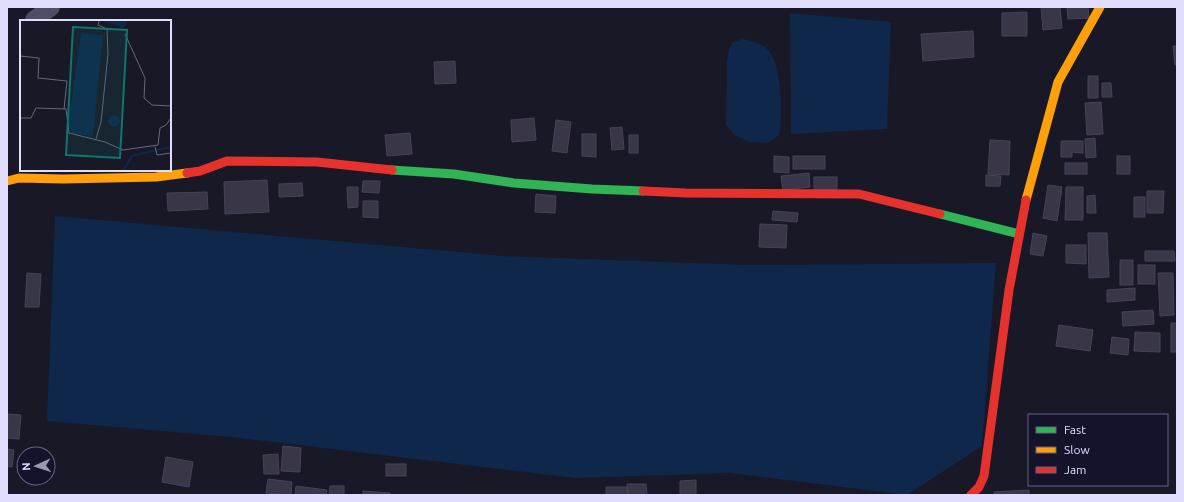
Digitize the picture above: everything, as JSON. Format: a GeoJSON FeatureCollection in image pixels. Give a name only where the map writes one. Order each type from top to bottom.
{"type":"FeatureCollection","features":[{"type":"Feature","properties":{"kind":"street"},"geometry":{"type":"LineString","coordinates":[[34,20],[51,7]]}},
{"type":"Feature","properties":{"kind":"street"},"geometry":{"type":"LineString","coordinates":[[971,495],[979,487],[984,476],[1009,290],[1019,234],[1034,169],[1058,82],[1100,7]]}},
{"type":"Feature","properties":{"kind":"street"},"geometry":{"type":"LineString","coordinates":[[7,181],[18,178],[63,179],[156,177],[178,175],[200,171],[227,161],[317,162],[380,169],[454,174],[514,183],[592,190],[686,193],[859,194],[1019,234]]}},
{"type":"Feature","properties":{"kind":"water"},"geometry":{"type":"Polygon","coordinates":[[[790,13],[891,22],[887,129],[791,134],[790,13]]]}},
{"type":"Feature","properties":{"kind":"water"},"geometry":{"type":"Polygon","coordinates":[[[743,39],[757,43],[768,50],[773,57],[779,78],[781,116],[779,135],[768,143],[749,142],[734,135],[726,125],[727,62],[729,49],[733,42],[743,39]]]}},
{"type":"Feature","properties":{"kind":"water"},"geometry":{"type":"Polygon","coordinates":[[[55,216],[503,256],[749,265],[996,263],[982,446],[907,495],[730,473],[575,478],[231,437],[47,421],[55,216]]]}},
{"type":"Feature","properties":{"kind":"building"},"geometry":{"type":"Polygon","coordinates":[[[1041,7],[1060,7],[1062,28],[1043,30],[1041,7]]]}},
{"type":"Feature","properties":{"kind":"building"},"geometry":{"type":"Polygon","coordinates":[[[1067,7],[1088,7],[1089,18],[1068,19],[1067,7]]]}},
{"type":"Feature","properties":{"kind":"building"},"geometry":{"type":"Polygon","coordinates":[[[1027,12],[1027,36],[1002,36],[1002,13],[1027,12]]]}},
{"type":"Feature","properties":{"kind":"building"},"geometry":{"type":"Polygon","coordinates":[[[973,31],[974,57],[923,61],[921,34],[973,31]]]}},
{"type":"Feature","properties":{"kind":"building"},"geometry":{"type":"Polygon","coordinates":[[[1173,46],[1177,46],[1177,65],[1175,65],[1173,46]]]}},
{"type":"Feature","properties":{"kind":"building"},"geometry":{"type":"Polygon","coordinates":[[[455,61],[456,83],[435,84],[434,62],[455,61]]]}},
{"type":"Feature","properties":{"kind":"building"},"geometry":{"type":"Polygon","coordinates":[[[1088,76],[1098,76],[1098,98],[1088,98],[1088,76]]]}},
{"type":"Feature","properties":{"kind":"building"},"geometry":{"type":"Polygon","coordinates":[[[1102,83],[1111,83],[1112,97],[1102,97],[1102,83]]]}},
{"type":"Feature","properties":{"kind":"building"},"geometry":{"type":"Polygon","coordinates":[[[1101,102],[1103,134],[1087,135],[1085,103],[1101,102]]]}},
{"type":"Feature","properties":{"kind":"building"},"geometry":{"type":"Polygon","coordinates":[[[534,118],[536,140],[512,142],[511,120],[534,118]]]}},
{"type":"Feature","properties":{"kind":"building"},"geometry":{"type":"Polygon","coordinates":[[[556,120],[571,122],[567,153],[552,151],[556,120]]]}},
{"type":"Feature","properties":{"kind":"building"},"geometry":{"type":"Polygon","coordinates":[[[622,127],[624,149],[612,150],[610,128],[622,127]]]}},
{"type":"Feature","properties":{"kind":"building"},"geometry":{"type":"Polygon","coordinates":[[[410,133],[412,154],[387,156],[385,135],[410,133]]]}},
{"type":"Feature","properties":{"kind":"building"},"geometry":{"type":"Polygon","coordinates":[[[582,134],[596,134],[596,157],[582,156],[582,134]]]}},
{"type":"Feature","properties":{"kind":"building"},"geometry":{"type":"Polygon","coordinates":[[[629,135],[638,135],[638,153],[629,153],[629,135]]]}},
{"type":"Feature","properties":{"kind":"building"},"geometry":{"type":"Polygon","coordinates":[[[1095,138],[1096,157],[1086,158],[1085,139],[1095,138]]]}},
{"type":"Feature","properties":{"kind":"building"},"geometry":{"type":"Polygon","coordinates":[[[990,140],[1010,141],[1009,175],[988,174],[990,140]]]}},
{"type":"Feature","properties":{"kind":"building"},"geometry":{"type":"Polygon","coordinates":[[[1061,141],[1083,141],[1083,153],[1072,152],[1072,157],[1061,157],[1061,141]]]}},
{"type":"Feature","properties":{"kind":"building"},"geometry":{"type":"Polygon","coordinates":[[[774,156],[789,157],[789,173],[774,172],[774,156]]]}},
{"type":"Feature","properties":{"kind":"building"},"geometry":{"type":"Polygon","coordinates":[[[793,156],[825,156],[825,169],[793,169],[793,156]]]}},
{"type":"Feature","properties":{"kind":"building"},"geometry":{"type":"Polygon","coordinates":[[[1117,156],[1130,156],[1130,174],[1117,174],[1117,156]]]}},
{"type":"Feature","properties":{"kind":"building"},"geometry":{"type":"Polygon","coordinates":[[[1065,163],[1087,163],[1087,174],[1065,174],[1065,163]]]}},
{"type":"Feature","properties":{"kind":"building"},"geometry":{"type":"Polygon","coordinates":[[[809,173],[810,187],[783,190],[781,176],[809,173]]]}},
{"type":"Feature","properties":{"kind":"building"},"geometry":{"type":"Polygon","coordinates":[[[986,175],[1001,176],[1000,186],[986,186],[986,175]]]}},
{"type":"Feature","properties":{"kind":"building"},"geometry":{"type":"Polygon","coordinates":[[[814,177],[837,177],[837,190],[814,190],[814,177]]]}},
{"type":"Feature","properties":{"kind":"building"},"geometry":{"type":"Polygon","coordinates":[[[267,180],[269,212],[225,214],[224,182],[267,180]]]}},
{"type":"Feature","properties":{"kind":"building"},"geometry":{"type":"Polygon","coordinates":[[[363,181],[380,181],[379,193],[362,192],[363,181]]]}},
{"type":"Feature","properties":{"kind":"building"},"geometry":{"type":"Polygon","coordinates":[[[302,183],[303,196],[279,197],[279,184],[302,183]]]}},
{"type":"Feature","properties":{"kind":"building"},"geometry":{"type":"Polygon","coordinates":[[[1048,185],[1062,187],[1057,221],[1043,218],[1048,185]]]}},
{"type":"Feature","properties":{"kind":"building"},"geometry":{"type":"Polygon","coordinates":[[[347,187],[358,187],[358,207],[348,208],[347,187]]]}},
{"type":"Feature","properties":{"kind":"building"},"geometry":{"type":"Polygon","coordinates":[[[1066,187],[1083,187],[1083,220],[1065,220],[1066,187]]]}},
{"type":"Feature","properties":{"kind":"building"},"geometry":{"type":"Polygon","coordinates":[[[1147,191],[1164,191],[1163,213],[1147,213],[1147,191]]]}},
{"type":"Feature","properties":{"kind":"building"},"geometry":{"type":"Polygon","coordinates":[[[207,192],[208,209],[168,211],[167,193],[207,192]]]}},
{"type":"Feature","properties":{"kind":"building"},"geometry":{"type":"Polygon","coordinates":[[[536,194],[556,196],[555,213],[535,212],[536,194]]]}},
{"type":"Feature","properties":{"kind":"building"},"geometry":{"type":"Polygon","coordinates":[[[1095,195],[1096,213],[1087,213],[1087,196],[1095,195]]]}},
{"type":"Feature","properties":{"kind":"building"},"geometry":{"type":"Polygon","coordinates":[[[1134,197],[1145,197],[1145,217],[1134,217],[1134,197]]]}},
{"type":"Feature","properties":{"kind":"building"},"geometry":{"type":"Polygon","coordinates":[[[363,201],[378,201],[378,218],[363,217],[363,201]]]}},
{"type":"Feature","properties":{"kind":"building"},"geometry":{"type":"Polygon","coordinates":[[[773,211],[798,213],[797,222],[772,220],[773,211]]]}},
{"type":"Feature","properties":{"kind":"building"},"geometry":{"type":"Polygon","coordinates":[[[760,224],[787,225],[786,248],[759,247],[760,224]]]}},
{"type":"Feature","properties":{"kind":"building"},"geometry":{"type":"Polygon","coordinates":[[[1033,233],[1047,236],[1043,256],[1030,254],[1033,233]]]}},
{"type":"Feature","properties":{"kind":"building"},"geometry":{"type":"Polygon","coordinates":[[[1088,233],[1107,233],[1109,277],[1089,278],[1088,233]]]}},
{"type":"Feature","properties":{"kind":"building"},"geometry":{"type":"Polygon","coordinates":[[[1066,245],[1086,245],[1086,264],[1066,263],[1066,245]]]}},
{"type":"Feature","properties":{"kind":"building"},"geometry":{"type":"Polygon","coordinates":[[[1145,251],[1174,251],[1175,261],[1145,261],[1145,251]]]}},
{"type":"Feature","properties":{"kind":"building"},"geometry":{"type":"Polygon","coordinates":[[[1120,260],[1133,260],[1133,285],[1120,285],[1120,260]]]}},
{"type":"Feature","properties":{"kind":"building"},"geometry":{"type":"Polygon","coordinates":[[[1138,265],[1155,265],[1155,284],[1138,284],[1138,265]]]}},
{"type":"Feature","properties":{"kind":"building"},"geometry":{"type":"Polygon","coordinates":[[[27,273],[41,274],[39,307],[25,307],[27,273]]]}},
{"type":"Feature","properties":{"kind":"building"},"geometry":{"type":"Polygon","coordinates":[[[1158,273],[1173,273],[1174,315],[1160,316],[1158,273]]]}},
{"type":"Feature","properties":{"kind":"building"},"geometry":{"type":"Polygon","coordinates":[[[1135,288],[1135,300],[1107,302],[1107,290],[1135,288]]]}},
{"type":"Feature","properties":{"kind":"building"},"geometry":{"type":"Polygon","coordinates":[[[1153,310],[1154,324],[1123,326],[1122,312],[1153,310]]]}},
{"type":"Feature","properties":{"kind":"building"},"geometry":{"type":"Polygon","coordinates":[[[1171,323],[1177,323],[1177,352],[1171,352],[1171,323]]]}},
{"type":"Feature","properties":{"kind":"building"},"geometry":{"type":"Polygon","coordinates":[[[1059,325],[1093,330],[1090,351],[1056,346],[1059,325]]]}},
{"type":"Feature","properties":{"kind":"building"},"geometry":{"type":"Polygon","coordinates":[[[1135,332],[1160,333],[1160,352],[1134,351],[1135,332]]]}},
{"type":"Feature","properties":{"kind":"building"},"geometry":{"type":"Polygon","coordinates":[[[1112,337],[1129,339],[1128,355],[1110,353],[1112,337]]]}},
{"type":"Feature","properties":{"kind":"building"},"geometry":{"type":"Polygon","coordinates":[[[8,414],[21,415],[19,439],[7,438],[8,414]]]}},
{"type":"Feature","properties":{"kind":"building"},"geometry":{"type":"Polygon","coordinates":[[[283,446],[301,448],[300,472],[281,471],[283,446]]]}},
{"type":"Feature","properties":{"kind":"building"},"geometry":{"type":"Polygon","coordinates":[[[7,449],[14,450],[12,467],[7,466],[7,449]]]}},
{"type":"Feature","properties":{"kind":"building"},"geometry":{"type":"Polygon","coordinates":[[[278,454],[279,474],[264,474],[263,455],[278,454]]]}},
{"type":"Feature","properties":{"kind":"building"},"geometry":{"type":"Polygon","coordinates":[[[166,457],[193,462],[189,487],[162,482],[166,457]]]}},
{"type":"Feature","properties":{"kind":"building"},"geometry":{"type":"Polygon","coordinates":[[[386,464],[406,464],[406,476],[386,476],[386,464]]]}},
{"type":"Feature","properties":{"kind":"building"},"geometry":{"type":"Polygon","coordinates":[[[268,479],[292,482],[291,495],[266,493],[268,479]]]}},
{"type":"Feature","properties":{"kind":"building"},"geometry":{"type":"Polygon","coordinates":[[[696,480],[696,495],[680,495],[680,481],[696,480]]]}},
{"type":"Feature","properties":{"kind":"building"},"geometry":{"type":"Polygon","coordinates":[[[627,484],[646,484],[647,495],[628,495],[627,484]]]}},
{"type":"Feature","properties":{"kind":"building"},"geometry":{"type":"Polygon","coordinates":[[[296,486],[327,490],[326,495],[295,495],[296,486]]]}},
{"type":"Feature","properties":{"kind":"building"},"geometry":{"type":"Polygon","coordinates":[[[330,486],[344,486],[344,495],[329,495],[330,486]]]}},
{"type":"Feature","properties":{"kind":"building"},"geometry":{"type":"Polygon","coordinates":[[[606,487],[627,487],[628,495],[606,495],[606,487]]]}},
{"type":"Feature","properties":{"kind":"building"},"geometry":{"type":"Polygon","coordinates":[[[1029,490],[1029,495],[994,495],[994,492],[1029,490]]]}},
{"type":"Feature","properties":{"kind":"building"},"geometry":{"type":"Polygon","coordinates":[[[363,491],[390,493],[390,495],[363,495],[363,491]]]}},
{"type":"Feature","properties":{"kind":"traffic: fast"},"geometry":{"type":"LineString","coordinates":[[392,170],[454,174],[514,183],[643,191]]}},
{"type":"Feature","properties":{"kind":"traffic: fast"},"geometry":{"type":"LineString","coordinates":[[940,214],[1019,234]]}},
{"type":"Feature","properties":{"kind":"traffic: slow"},"geometry":{"type":"LineString","coordinates":[[1026,200],[1058,82],[1100,7]]}},
{"type":"Feature","properties":{"kind":"traffic: slow"},"geometry":{"type":"LineString","coordinates":[[7,181],[19,178],[63,179],[156,177],[187,173]]}},
{"type":"Feature","properties":{"kind":"traffic: jam"},"geometry":{"type":"LineString","coordinates":[[187,173],[200,171],[227,161],[317,162],[392,170]]}},
{"type":"Feature","properties":{"kind":"traffic: jam"},"geometry":{"type":"LineString","coordinates":[[643,191],[686,193],[859,194],[940,214]]}},
{"type":"Feature","properties":{"kind":"traffic: jam"},"geometry":{"type":"LineString","coordinates":[[971,495],[979,487],[984,476],[1009,290],[1026,200]]}}]}
